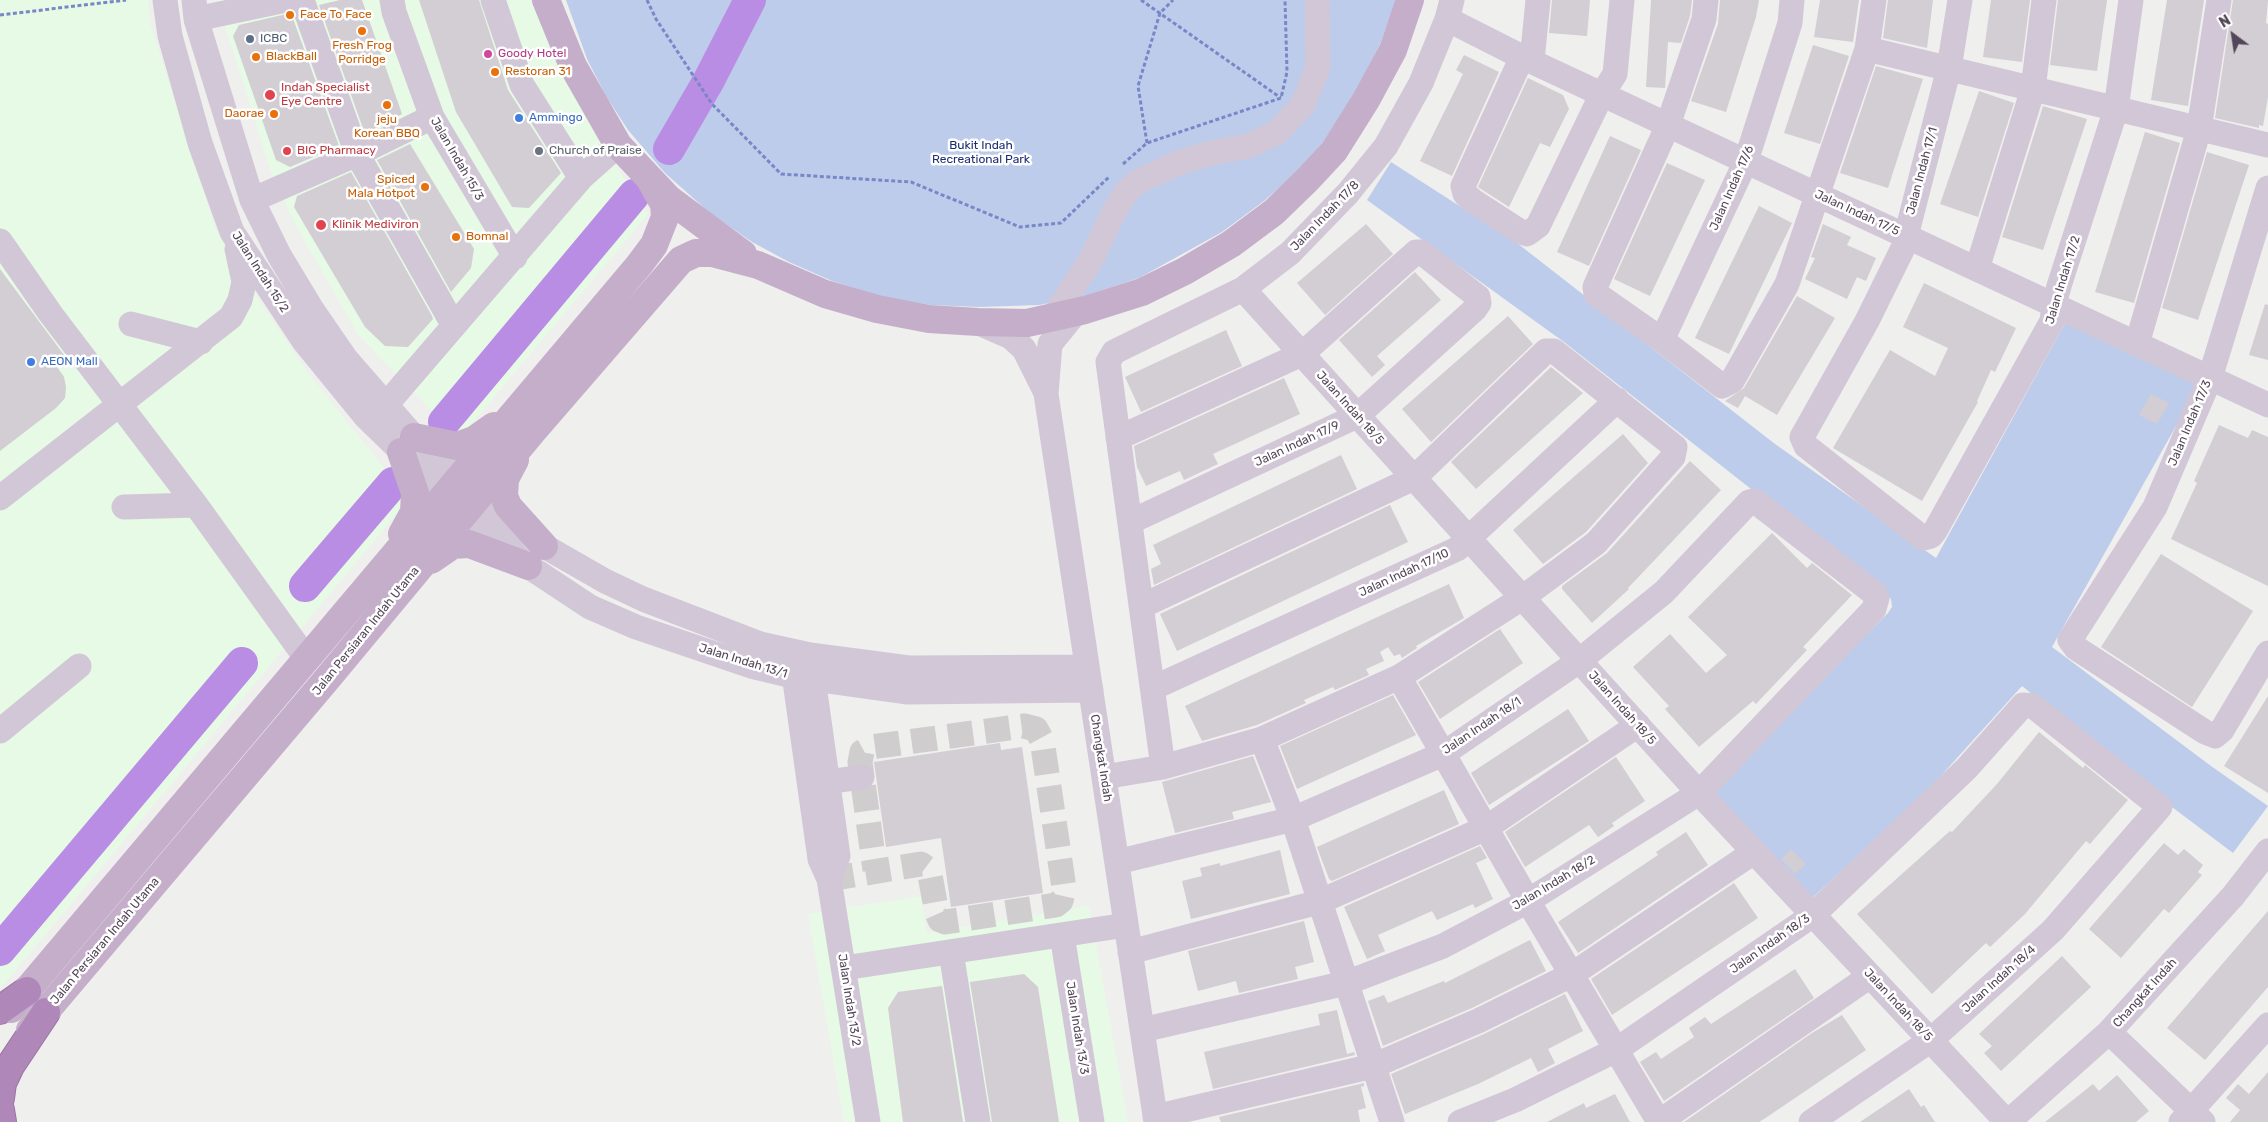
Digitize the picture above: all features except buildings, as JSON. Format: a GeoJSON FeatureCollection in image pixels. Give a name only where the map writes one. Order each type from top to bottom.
{"type":"FeatureCollection","features":[{"type":"Feature","properties":{"kind":"highway"},"geometry":{"type":"LineString","coordinates":[[0,1010],[27,991]]}},
{"type":"Feature","properties":{"kind":"highway"},"geometry":{"type":"LineString","coordinates":[[0,1098],[2,1083],[10,1066],[46,1012]]}},
{"type":"Feature","properties":{"kind":"highway"},"geometry":{"type":"LineString","coordinates":[[0,1110],[2,1122]]}},
{"type":"Feature","properties":{"kind":"main road","name":"Jalan Persiaran Indah Utama"},"geometry":{"type":"LineString","coordinates":[[546,0],[573,66],[618,144],[652,183],[699,224],[758,265]]}},
{"type":"Feature","properties":{"kind":"main road","name":"Jalan Persiaran Indah Utama"},"geometry":{"type":"LineString","coordinates":[[523,422],[681,260],[696,253],[712,253],[758,265],[825,294],[877,309],[929,319],[1027,323],[1142,292],[1185,271],[1231,244],[1274,212],[1334,151],[1366,100],[1393,50],[1410,0]]}},
{"type":"Feature","properties":{"kind":"main road","name":"Jalan Persiaran Indah Utama"},"geometry":{"type":"LineString","coordinates":[[0,1022],[385,566],[462,495],[523,422],[654,245],[665,218],[664,204],[652,183]]}},
{"type":"Feature","properties":{"kind":"main road"},"geometry":{"type":"LineString","coordinates":[[385,566],[414,512],[416,503],[408,444],[457,446],[523,422]]}},
{"type":"Feature","properties":{"kind":"main road"},"geometry":{"type":"LineString","coordinates":[[523,422],[505,479],[504,496],[536,556]]}},
{"type":"Feature","properties":{"kind":"main road","name":"Jalan Persiaran Indah Utama"},"geometry":{"type":"LineString","coordinates":[[0,1064],[328,679],[408,580],[462,495]]}},
{"type":"Feature","properties":{"kind":"main road"},"geometry":{"type":"LineString","coordinates":[[408,580],[444,549],[461,543],[536,556]]}},
{"type":"Feature","properties":{"kind":"street","name":"Jalan Indah 15/2"},"geometry":{"type":"LineString","coordinates":[[165,0],[170,36],[200,143],[232,232],[304,341],[334,380],[408,444],[462,495]]}},
{"type":"Feature","properties":{"kind":"street"},"geometry":{"type":"LineString","coordinates":[[195,10],[286,0]]}},
{"type":"Feature","properties":{"kind":"street"},"geometry":{"type":"LineString","coordinates":[[302,0],[357,154],[454,326]]}},
{"type":"Feature","properties":{"kind":"street","name":"Jalan Indah 15/3"},"geometry":{"type":"LineString","coordinates":[[392,0],[394,12],[432,117],[515,257]]}},
{"type":"Feature","properties":{"kind":"street"},"geometry":{"type":"LineString","coordinates":[[493,0],[522,84],[581,178]]}},
{"type":"Feature","properties":{"kind":"street","name":"Changkat Indah"},"geometry":{"type":"LineString","coordinates":[[1156,1120],[1046,394],[1050,344],[1113,214],[1126,192],[1139,181],[1178,163],[1248,146],[1276,133],[1303,105],[1318,67],[1317,0]]}},
{"type":"Feature","properties":{"kind":"street"},"geometry":{"type":"LineString","coordinates":[[1538,0],[1527,59],[1463,186],[1465,194],[1473,201],[1520,232],[1527,234],[1534,231],[1616,69],[1622,0]]}},
{"type":"Feature","properties":{"kind":"street"},"geometry":{"type":"LineString","coordinates":[[1706,0],[1704,19],[1668,125],[1595,287],[1596,294],[1662,340],[1722,386],[1732,381],[1787,284],[1819,196],[1867,49],[1874,0]]}},
{"type":"Feature","properties":{"kind":"street","name":"Jalan Indah 17/6"},"geometry":{"type":"LineString","coordinates":[[1662,340],[1746,161],[1790,23],[1792,0]]}},
{"type":"Feature","properties":{"kind":"street","name":"Jalan Indah 17/1"},"geometry":{"type":"LineString","coordinates":[[1931,536],[1923,538],[1916,535],[1806,446],[1802,437],[1868,321],[1903,248],[1949,68],[1960,0]]}},
{"type":"Feature","properties":{"kind":"street"},"geometry":{"type":"LineString","coordinates":[[1977,269],[2033,89],[2044,0]]}},
{"type":"Feature","properties":{"kind":"street","name":"Jalan Indah 17/2"},"geometry":{"type":"LineString","coordinates":[[1931,536],[2052,321],[2054,305],[2116,109],[2131,0]]}},
{"type":"Feature","properties":{"kind":"street"},"geometry":{"type":"LineString","coordinates":[[2137,344],[2199,129],[2219,0]]}},
{"type":"Feature","properties":{"kind":"street","name":"Jalan Indah 15/2"},"geometry":{"type":"LineString","coordinates":[[195,10],[252,200],[279,255],[311,308],[346,359],[385,406],[408,444]]}},
{"type":"Feature","properties":{"kind":"street","name":"Jalan Indah 17/5"},"geometry":{"type":"LineString","coordinates":[[1450,10],[1527,59],[2268,405]]}},
{"type":"Feature","properties":{"kind":"street","name":"Jalan Indah 17/8"},"geometry":{"type":"LineString","coordinates":[[1118,438],[1108,362],[1114,352],[1243,289],[1290,252],[1348,193],[1386,146],[1421,83],[1450,10]]}},
{"type":"Feature","properties":{"kind":"street"},"geometry":{"type":"LineString","coordinates":[[1867,49],[2268,145]]}},
{"type":"Feature","properties":{"kind":"street"},"geometry":{"type":"LineString","coordinates":[[252,200],[357,154],[432,117]]}},
{"type":"Feature","properties":{"kind":"street"},"geometry":{"type":"LineString","coordinates":[[385,406],[581,178],[618,144]]}},
{"type":"Feature","properties":{"kind":"street","name":"Jalan Indah 17/3"},"geometry":{"type":"LineString","coordinates":[[2268,188],[2210,378],[2155,507],[2070,640],[2076,648],[2205,732],[2215,736],[2222,730],[2268,653]]}},
{"type":"Feature","properties":{"kind":"street"},"geometry":{"type":"LineString","coordinates":[[0,498],[231,317],[240,300],[244,282],[232,232]]}},
{"type":"Feature","properties":{"kind":"street"},"geometry":{"type":"LineString","coordinates":[[0,241],[50,313],[196,505],[306,658]]}},
{"type":"Feature","properties":{"kind":"street","name":"Jalan Indah 17/9"},"geometry":{"type":"LineString","coordinates":[[1130,522],[1357,416],[1475,308],[1479,303],[1478,297],[1421,252],[1416,252],[1302,354]]}},
{"type":"Feature","properties":{"kind":"street","name":"Jalan Indah 18/5"},"geometry":{"type":"LineString","coordinates":[[1243,289],[1699,793],[2008,1122]]}},
{"type":"Feature","properties":{"kind":"street","name":"Changkat Indah"},"geometry":{"type":"LineString","coordinates":[[978,322],[1011,337],[1024,349],[1046,394]]}},
{"type":"Feature","properties":{"kind":"street"},"geometry":{"type":"LineString","coordinates":[[131,324],[201,342]]}},
{"type":"Feature","properties":{"kind":"street"},"geometry":{"type":"LineString","coordinates":[[1104,777],[1163,767],[1262,739],[1399,677],[1522,598],[1596,543],[1675,452],[1672,442],[1554,351],[1546,351],[1414,478],[1142,606]]}},
{"type":"Feature","properties":{"kind":"street"},"geometry":{"type":"LineString","coordinates":[[1163,767],[1118,438],[1302,354]]}},
{"type":"Feature","properties":{"kind":"street","name":"Jalan Indah 17/10"},"geometry":{"type":"LineString","coordinates":[[1153,688],[1457,549],[1467,537],[1617,400]]}},
{"type":"Feature","properties":{"kind":"street","name":"Jalan Indah 13/1"},"geometry":{"type":"LineString","coordinates":[[462,495],[536,556],[590,607],[629,624],[751,666],[803,678],[908,692],[1089,678]]}},
{"type":"Feature","properties":{"kind":"street","name":"Jalan Indah 18/1"},"geometry":{"type":"LineString","coordinates":[[1116,862],[1293,820],[1443,754],[1579,661],[1664,592],[1744,506],[1754,501],[1760,505]]}},
{"type":"Feature","properties":{"kind":"street"},"geometry":{"type":"LineString","coordinates":[[124,506],[196,505]]}},
{"type":"Feature","properties":{"kind":"street","name":"Jalan Indah 18/2"},"geometry":{"type":"LineString","coordinates":[[1142,1030],[1346,984],[1443,946],[1528,901],[1699,793],[1874,609],[1877,603],[1874,594],[1760,505]]}},
{"type":"Feature","properties":{"kind":"street","name":"Jalan Indah 13/1"},"geometry":{"type":"LineString","coordinates":[[536,556],[605,582],[682,616],[760,644],[801,652],[930,669],[1089,678]]}},
{"type":"Feature","properties":{"kind":"street","name":"Jalan Indah 13/2"},"geometry":{"type":"LineString","coordinates":[[801,652],[820,859],[829,879],[868,1122]]}},
{"type":"Feature","properties":{"kind":"street"},"geometry":{"type":"LineString","coordinates":[[3,729],[79,666]]}},
{"type":"Feature","properties":{"kind":"street"},"geometry":{"type":"LineString","coordinates":[[1399,677],[1571,975],[1659,1122],[1870,976]]}},
{"type":"Feature","properties":{"kind":"street","name":"Jalan Indah 13/2"},"geometry":{"type":"LineString","coordinates":[[803,678],[827,782],[838,856],[829,879]]}},
{"type":"Feature","properties":{"kind":"street","name":"Jalan Indah 18/3"},"geometry":{"type":"LineString","coordinates":[[1460,1122],[1515,1100],[1616,1050],[1813,915],[1960,774],[2023,705],[2034,706]]}},
{"type":"Feature","properties":{"kind":"street","name":"Jalan Indah 18/4"},"geometry":{"type":"LineString","coordinates":[[1811,1122],[1931,1040],[2053,930],[2160,807],[2034,706]]}},
{"type":"Feature","properties":{"kind":"street"},"geometry":{"type":"LineString","coordinates":[[1130,952],[1319,902],[1486,828],[1638,725]]}},
{"type":"Feature","properties":{"kind":"street"},"geometry":{"type":"LineString","coordinates":[[1262,739],[1293,820],[1372,1066],[1392,1122]]}},
{"type":"Feature","properties":{"kind":"street"},"geometry":{"type":"LineString","coordinates":[[827,782],[862,777]]}},
{"type":"Feature","properties":{"kind":"street","name":"Changkat Indah"},"geometry":{"type":"LineString","coordinates":[[2008,1122],[2109,1032],[2233,896],[2268,850]]}},
{"type":"Feature","properties":{"kind":"street"},"geometry":{"type":"LineString","coordinates":[[1156,1120],[1372,1066],[1478,1021],[1571,975],[1754,852]]}},
{"type":"Feature","properties":{"kind":"street"},"geometry":{"type":"LineString","coordinates":[[844,968],[1126,925]]}},
{"type":"Feature","properties":{"kind":"street","name":"Jalan Indah 13/3"},"geometry":{"type":"LineString","coordinates":[[1062,935],[1092,1122]]}},
{"type":"Feature","properties":{"kind":"street"},"geometry":{"type":"LineString","coordinates":[[951,952],[978,1122]]}},
{"type":"Feature","properties":{"kind":"street"},"geometry":{"type":"LineString","coordinates":[[2109,1032],[2192,1119],[2268,1025]]}},
{"type":"Feature","properties":{"kind":"path"},"geometry":{"type":"LineString","coordinates":[[0,15],[126,0]]}},
{"type":"Feature","properties":{"kind":"path"},"geometry":{"type":"LineString","coordinates":[[647,0],[656,19],[712,104],[781,174],[911,182],[1020,227],[1061,223],[1114,173]]}},
{"type":"Feature","properties":{"kind":"path"},"geometry":{"type":"LineString","coordinates":[[1141,0],[1281,98]]}},
{"type":"Feature","properties":{"kind":"path"},"geometry":{"type":"LineString","coordinates":[[1147,142],[1138,86],[1160,13],[1173,0]]}},
{"type":"Feature","properties":{"kind":"path"},"geometry":{"type":"LineString","coordinates":[[1281,98],[1287,72],[1285,0]]}},
{"type":"Feature","properties":{"kind":"path"},"geometry":{"type":"LineString","coordinates":[[1120,167],[1147,142],[1281,98]]}},
{"type":"Feature","properties":{"kind":"shaded area"},"geometry":{"type":"Polygon","coordinates":[[[0,0],[148,0],[149,20],[215,227],[234,263],[308,373],[409,499],[0,989],[0,0]]]}},
{"type":"Feature","properties":{"kind":"shaded area"},"geometry":{"type":"Polygon","coordinates":[[[217,0],[531,0],[595,135],[648,214],[459,439],[359,336],[295,224],[271,172],[217,0]]]}},
{"type":"Feature","properties":{"kind":"shaded area"},"geometry":{"type":"Polygon","coordinates":[[[921,896],[927,933],[1089,906],[1128,1122],[844,1122],[808,914],[921,896]]]}},
{"type":"Feature","properties":{"kind":"green space","name":"Bukit Indah Recreational Park"},"geometry":{"type":"Polygon","coordinates":[[[566,0],[1396,0],[1380,44],[1357,90],[1324,141],[1297,172],[1264,201],[1222,232],[1139,278],[1084,296],[1039,305],[979,307],[931,305],[882,297],[832,281],[789,262],[752,242],[710,213],[665,173],[628,130],[606,96],[587,59],[566,0]]]}},
{"type":"Feature","properties":{"kind":"green space"},"geometry":{"type":"Polygon","coordinates":[[[1391,162],[1517,243],[1775,444],[1936,558],[2065,323],[2199,385],[2052,647],[2211,766],[2268,806],[2233,853],[2164,801],[2022,686],[1920,799],[1811,899],[1703,794],[1888,613],[1892,607],[1891,599],[1564,342],[1367,200],[1391,162]]]}},
{"type":"Feature","properties":{"kind":"waterway"},"geometry":{"type":"LineString","coordinates":[[669,149],[709,80],[750,0]]}},
{"type":"Feature","properties":{"kind":"waterway"},"geometry":{"type":"LineString","coordinates":[[444,422],[634,195]]}},
{"type":"Feature","properties":{"kind":"waterway"},"geometry":{"type":"LineString","coordinates":[[305,586],[393,483]]}},
{"type":"Feature","properties":{"kind":"waterway"},"geometry":{"type":"LineString","coordinates":[[0,950],[242,663]]}},
{"type":"Feature","properties":{"kind":"tunnel"},"geometry":{"type":"LineString","coordinates":[[829,879],[921,864],[929,870],[937,913],[940,920],[945,922],[1056,905],[1061,901],[1064,888],[1042,740],[1036,729],[1024,726],[871,747],[862,752],[860,762],[875,870]]}},
{"type":"Feature","properties":{"kind":"place","name":"Face To Face"},"geometry":{"type":"Point","coordinates":[290,15]}},
{"type":"Feature","properties":{"kind":"place","name":"Fresh Frog Porridge"},"geometry":{"type":"Point","coordinates":[362,31]}},
{"type":"Feature","properties":{"kind":"place","name":"ICBC"},"geometry":{"type":"Point","coordinates":[250,39]}},
{"type":"Feature","properties":{"kind":"place","name":"Goody Hotel"},"geometry":{"type":"Point","coordinates":[488,54]}},
{"type":"Feature","properties":{"kind":"place","name":"BlackBall"},"geometry":{"type":"Point","coordinates":[256,57]}},
{"type":"Feature","properties":{"kind":"place","name":"Restoran 31"},"geometry":{"type":"Point","coordinates":[495,72]}},
{"type":"Feature","properties":{"kind":"place","name":"Indah Specialist Eye Centre"},"geometry":{"type":"Point","coordinates":[270,95]}},
{"type":"Feature","properties":{"kind":"place","name":"jeju Korean BBQ"},"geometry":{"type":"Point","coordinates":[387,105]}},
{"type":"Feature","properties":{"kind":"place","name":"Daorae"},"geometry":{"type":"Point","coordinates":[274,114]}},
{"type":"Feature","properties":{"kind":"place","name":"Ammingo"},"geometry":{"type":"Point","coordinates":[519,118]}},
{"type":"Feature","properties":{"kind":"place","name":"BIG Pharmacy"},"geometry":{"type":"Point","coordinates":[287,151]}},
{"type":"Feature","properties":{"kind":"place","name":"Church of Praise"},"geometry":{"type":"Point","coordinates":[539,151]}},
{"type":"Feature","properties":{"kind":"place","name":"Spiced Mala Hotpot"},"geometry":{"type":"Point","coordinates":[425,187]}},
{"type":"Feature","properties":{"kind":"place","name":"Klinik Mediviron"},"geometry":{"type":"Point","coordinates":[321,225]}},
{"type":"Feature","properties":{"kind":"place","name":"Bomnal"},"geometry":{"type":"Point","coordinates":[456,237]}},
{"type":"Feature","properties":{"kind":"place","name":"AEON Mall"},"geometry":{"type":"Point","coordinates":[31,362]}}]}
